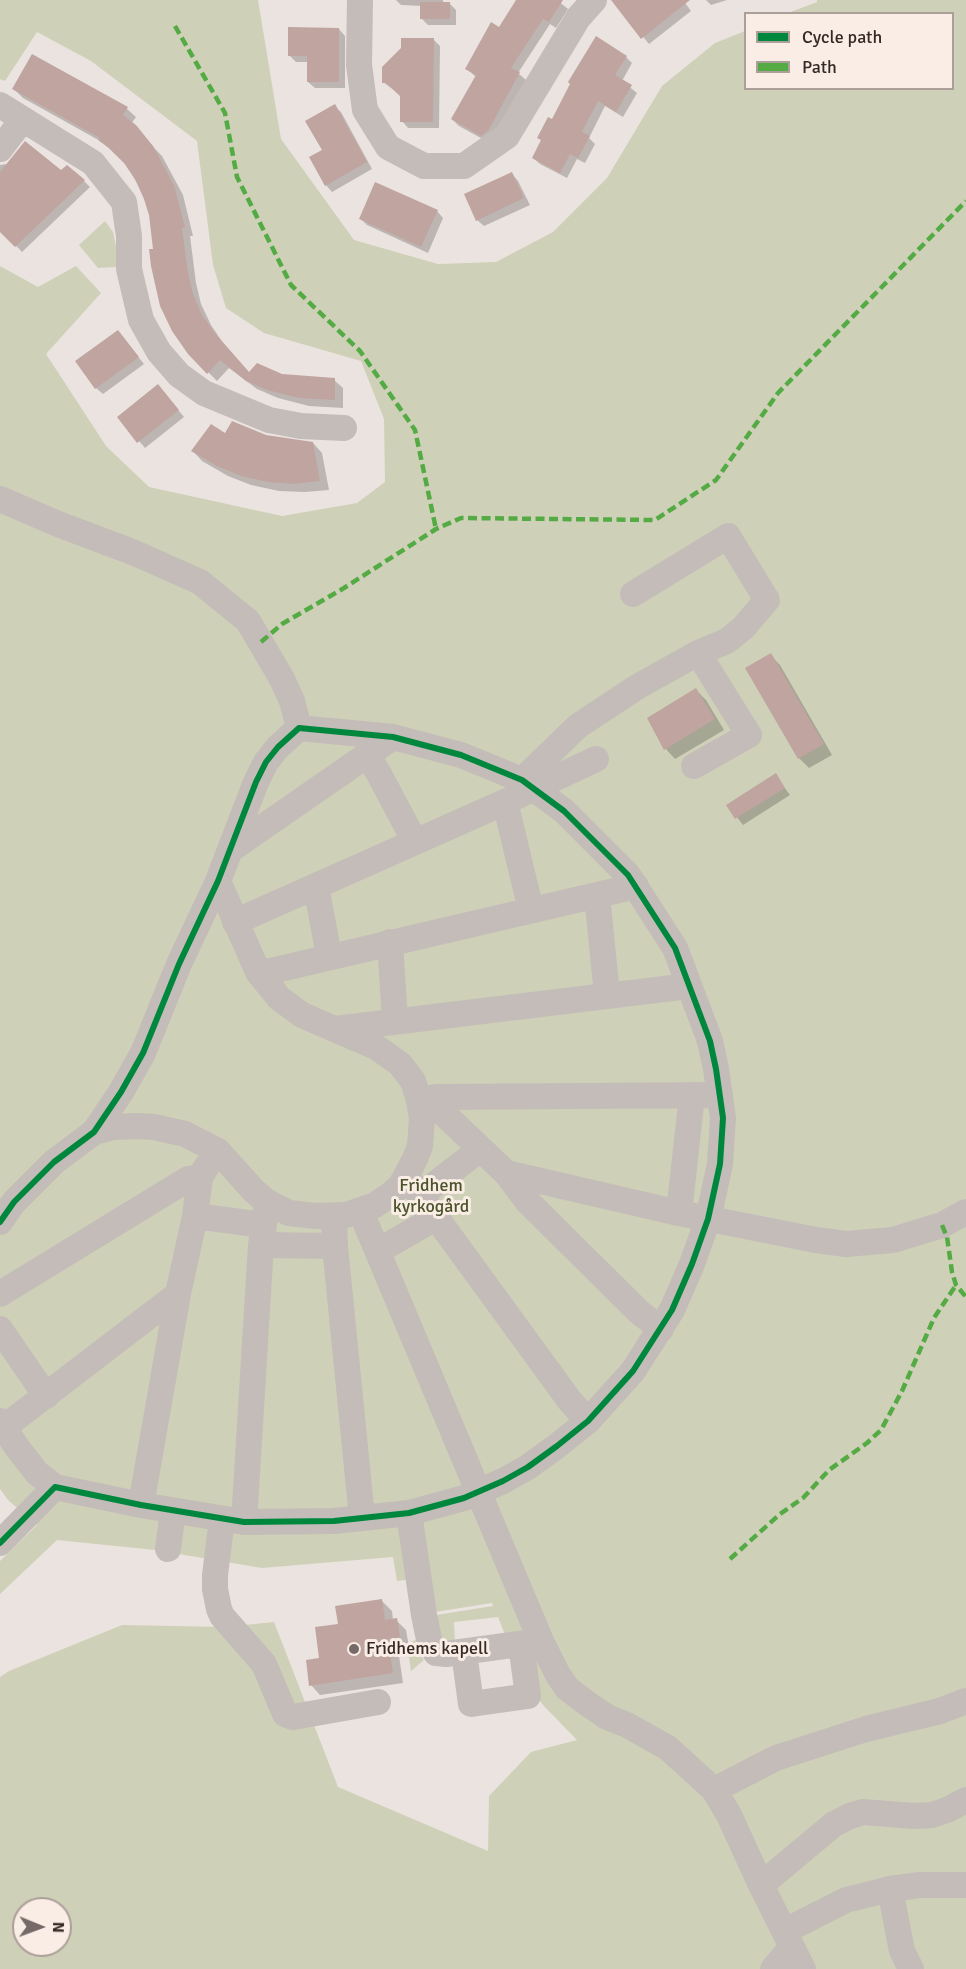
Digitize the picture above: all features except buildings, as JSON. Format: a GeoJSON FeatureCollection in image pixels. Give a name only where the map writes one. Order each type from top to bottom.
{"type":"FeatureCollection","features":[{"type":"Feature","properties":{"kind":"street"},"geometry":{"type":"LineString","coordinates":[[360,0],[359,65],[365,110],[388,147],[424,166],[464,166],[507,136],[578,18],[594,0]]}},
{"type":"Feature","properties":{"kind":"street"},"geometry":{"type":"LineString","coordinates":[[0,105],[93,163],[124,202],[129,236],[129,268],[141,320],[159,352],[179,375],[204,393],[269,420],[301,426],[344,428]]}},
{"type":"Feature","properties":{"kind":"street"},"geometry":{"type":"LineString","coordinates":[[0,149],[23,119]]}},
{"type":"Feature","properties":{"kind":"street"},"geometry":{"type":"LineString","coordinates":[[0,499],[57,524],[135,553],[200,582],[248,621],[282,679],[292,701],[299,728]]}},
{"type":"Feature","properties":{"kind":"street"},"geometry":{"type":"LineString","coordinates":[[235,922],[505,802],[528,785],[578,726],[637,687],[698,653],[727,641],[767,600],[728,536],[633,594]]}},
{"type":"Feature","properties":{"kind":"street"},"geometry":{"type":"LineString","coordinates":[[694,766],[749,735],[698,653]]}},
{"type":"Feature","properties":{"kind":"street"},"geometry":{"type":"LineString","coordinates":[[0,1222],[14,1203],[54,1162],[94,1132],[121,1092],[143,1053],[179,964],[218,881],[256,782],[266,762],[278,747],[299,728],[393,737],[461,755],[528,785],[564,811],[628,875],[675,948],[710,1041],[723,1118],[723,1145],[708,1219],[680,1293],[661,1329],[633,1371],[588,1421],[528,1467],[478,1493],[409,1513],[334,1521],[233,1521],[55,1487],[37,1473],[2,1424],[46,1396],[178,1294]]}},
{"type":"Feature","properties":{"kind":"street"},"geometry":{"type":"LineString","coordinates":[[230,850],[393,737]]}},
{"type":"Feature","properties":{"kind":"street"},"geometry":{"type":"LineString","coordinates":[[368,756],[380,774],[415,842]]}},
{"type":"Feature","properties":{"kind":"street"},"geometry":{"type":"LineString","coordinates":[[528,785],[596,759]]}},
{"type":"Feature","properties":{"kind":"street"},"geometry":{"type":"LineString","coordinates":[[505,802],[531,910]]}},
{"type":"Feature","properties":{"kind":"street"},"geometry":{"type":"LineString","coordinates":[[218,881],[258,972],[279,998],[302,1015],[376,1047],[400,1064],[413,1081],[419,1100],[423,1128],[414,1186],[570,1401],[588,1421]]}},
{"type":"Feature","properties":{"kind":"street"},"geometry":{"type":"LineString","coordinates":[[316,886],[329,956]]}},
{"type":"Feature","properties":{"kind":"street"},"geometry":{"type":"LineString","coordinates":[[258,972],[271,971],[636,886]]}},
{"type":"Feature","properties":{"kind":"street"},"geometry":{"type":"LineString","coordinates":[[597,895],[607,995]]}},
{"type":"Feature","properties":{"kind":"street"},"geometry":{"type":"LineString","coordinates":[[390,942],[395,1021]]}},
{"type":"Feature","properties":{"kind":"street"},"geometry":{"type":"LineString","coordinates":[[332,1029],[689,986]]}},
{"type":"Feature","properties":{"kind":"street"},"geometry":{"type":"LineString","coordinates":[[679,1213],[692,1095]]}},
{"type":"Feature","properties":{"kind":"street"},"geometry":{"type":"LineString","coordinates":[[419,1100],[436,1097],[720,1095]]}},
{"type":"Feature","properties":{"kind":"street"},"geometry":{"type":"LineString","coordinates":[[419,1100],[442,1112],[479,1150],[507,1173],[527,1201],[639,1312],[661,1329]]}},
{"type":"Feature","properties":{"kind":"street"},"geometry":{"type":"LineString","coordinates":[[94,1132],[114,1127],[154,1127],[185,1134],[218,1151],[254,1191],[264,1224],[233,1521],[215,1575],[219,1609],[222,1616],[264,1664],[285,1714],[293,1717],[378,1702]]}},
{"type":"Feature","properties":{"kind":"street"},"geometry":{"type":"LineString","coordinates":[[264,1224],[289,1213],[334,1217],[361,1212],[479,1150]]}},
{"type":"Feature","properties":{"kind":"street"},"geometry":{"type":"LineString","coordinates":[[141,1505],[178,1294],[195,1216],[200,1177],[218,1151]]}},
{"type":"Feature","properties":{"kind":"street"},"geometry":{"type":"LineString","coordinates":[[507,1173],[708,1219],[816,1240],[859,1244],[907,1236],[942,1225],[966,1212]]}},
{"type":"Feature","properties":{"kind":"street"},"geometry":{"type":"LineString","coordinates":[[0,1294],[188,1179],[200,1177]]}},
{"type":"Feature","properties":{"kind":"street"},"geometry":{"type":"LineString","coordinates":[[361,1212],[478,1493],[531,1642],[574,1695],[607,1717],[627,1725],[668,1748],[714,1790],[729,1815],[793,1949]]}},
{"type":"Feature","properties":{"kind":"street"},"geometry":{"type":"LineString","coordinates":[[195,1216],[264,1224],[335,1246]]}},
{"type":"Feature","properties":{"kind":"street"},"geometry":{"type":"LineString","coordinates":[[334,1217],[362,1518]]}},
{"type":"Feature","properties":{"kind":"street"},"geometry":{"type":"LineString","coordinates":[[378,1251],[437,1217]]}},
{"type":"Feature","properties":{"kind":"street"},"geometry":{"type":"LineString","coordinates":[[0,1329],[46,1396]]}},
{"type":"Feature","properties":{"kind":"street"},"geometry":{"type":"LineString","coordinates":[[0,1543],[55,1487]]}},
{"type":"Feature","properties":{"kind":"street"},"geometry":{"type":"LineString","coordinates":[[168,1549],[173,1511]]}},
{"type":"Feature","properties":{"kind":"street"},"geometry":{"type":"LineString","coordinates":[[409,1513],[430,1644],[436,1653],[464,1652],[531,1642]]}},
{"type":"Feature","properties":{"kind":"street"},"geometry":{"type":"LineString","coordinates":[[464,1652],[471,1704],[528,1696],[531,1642]]}},
{"type":"Feature","properties":{"kind":"street"},"geometry":{"type":"LineString","coordinates":[[714,1790],[776,1758],[866,1729],[940,1711],[966,1701]]}},
{"type":"Feature","properties":{"kind":"street"},"geometry":{"type":"LineString","coordinates":[[761,1885],[834,1824],[849,1816],[863,1812],[932,1815],[966,1800]]}},
{"type":"Feature","properties":{"kind":"street"},"geometry":{"type":"LineString","coordinates":[[773,1969],[846,1900],[920,1884],[966,1885]]}},
{"type":"Feature","properties":{"kind":"street"},"geometry":{"type":"LineString","coordinates":[[891,1889],[902,1951],[911,1969]]}},
{"type":"Feature","properties":{"kind":"green space","name":"Fridhem kyrkogård"},"geometry":{"type":"Polygon","coordinates":[[[0,0],[258,0],[281,139],[354,240],[438,264],[496,262],[553,232],[607,178],[662,86],[715,43],[744,31],[744,90],[954,90],[954,12],[791,12],[817,2],[817,0],[966,0],[966,1969],[0,1969],[0,1677],[9,1671],[122,1625],[225,1627],[274,1622],[338,1787],[488,1851],[489,1796],[531,1752],[577,1740],[542,1704],[513,1655],[498,1617],[454,1622],[455,1643],[441,1641],[436,1615],[493,1606],[492,1603],[435,1612],[413,1579],[397,1581],[393,1557],[262,1568],[155,1550],[57,1540],[0,1594],[0,1561],[37,1525],[8,1500],[0,1489],[0,266],[38,287],[76,266],[101,293],[46,354],[106,446],[149,487],[282,516],[357,503],[385,482],[384,419],[361,361],[264,333],[226,308],[213,265],[197,141],[91,61],[37,32],[5,81],[0,79],[0,0]]]}},
{"type":"Feature","properties":{"kind":"green space"},"geometry":{"type":"Polygon","coordinates":[[[105,221],[113,232],[119,261],[117,267],[98,268],[79,245],[105,221]]]}},
{"type":"Feature","properties":{"kind":"green space"},"geometry":{"type":"Polygon","coordinates":[[[416,1640],[419,1653],[424,1660],[411,1671],[407,1643],[416,1640]]]}},
{"type":"Feature","properties":{"kind":"marked path"},"geometry":{"type":"LineString","coordinates":[[175,26],[225,113],[237,177],[291,285],[360,351],[415,430],[436,529]]}},
{"type":"Feature","properties":{"kind":"marked path"},"geometry":{"type":"LineString","coordinates":[[261,642],[282,624],[344,588],[436,529],[461,518],[655,520],[716,480],[778,393],[966,201]]}},
{"type":"Feature","properties":{"kind":"marked path"},"geometry":{"type":"LineString","coordinates":[[942,1225],[947,1237],[956,1285],[966,1297]]}},
{"type":"Feature","properties":{"kind":"marked path"},"geometry":{"type":"LineString","coordinates":[[730,1559],[780,1514],[803,1498],[829,1470],[881,1430],[902,1391],[934,1318],[956,1285]]}},
{"type":"Feature","properties":{"kind":"cycle path"},"geometry":{"type":"LineString","coordinates":[[0,1222],[14,1202],[54,1162],[94,1132],[121,1092],[143,1053],[179,964],[218,881],[256,782],[266,762],[278,747],[299,728],[393,737],[461,755],[522,780],[564,811],[628,875],[675,948],[710,1041],[723,1118],[720,1164],[708,1219],[692,1264],[672,1310],[633,1371],[588,1421],[528,1467],[464,1498],[409,1513],[334,1521],[244,1522],[141,1505],[55,1487],[0,1543]]}},
{"type":"Feature","properties":{"kind":"place","name":"Fridhems kapell"},"geometry":{"type":"Point","coordinates":[354,1649]}}]}
